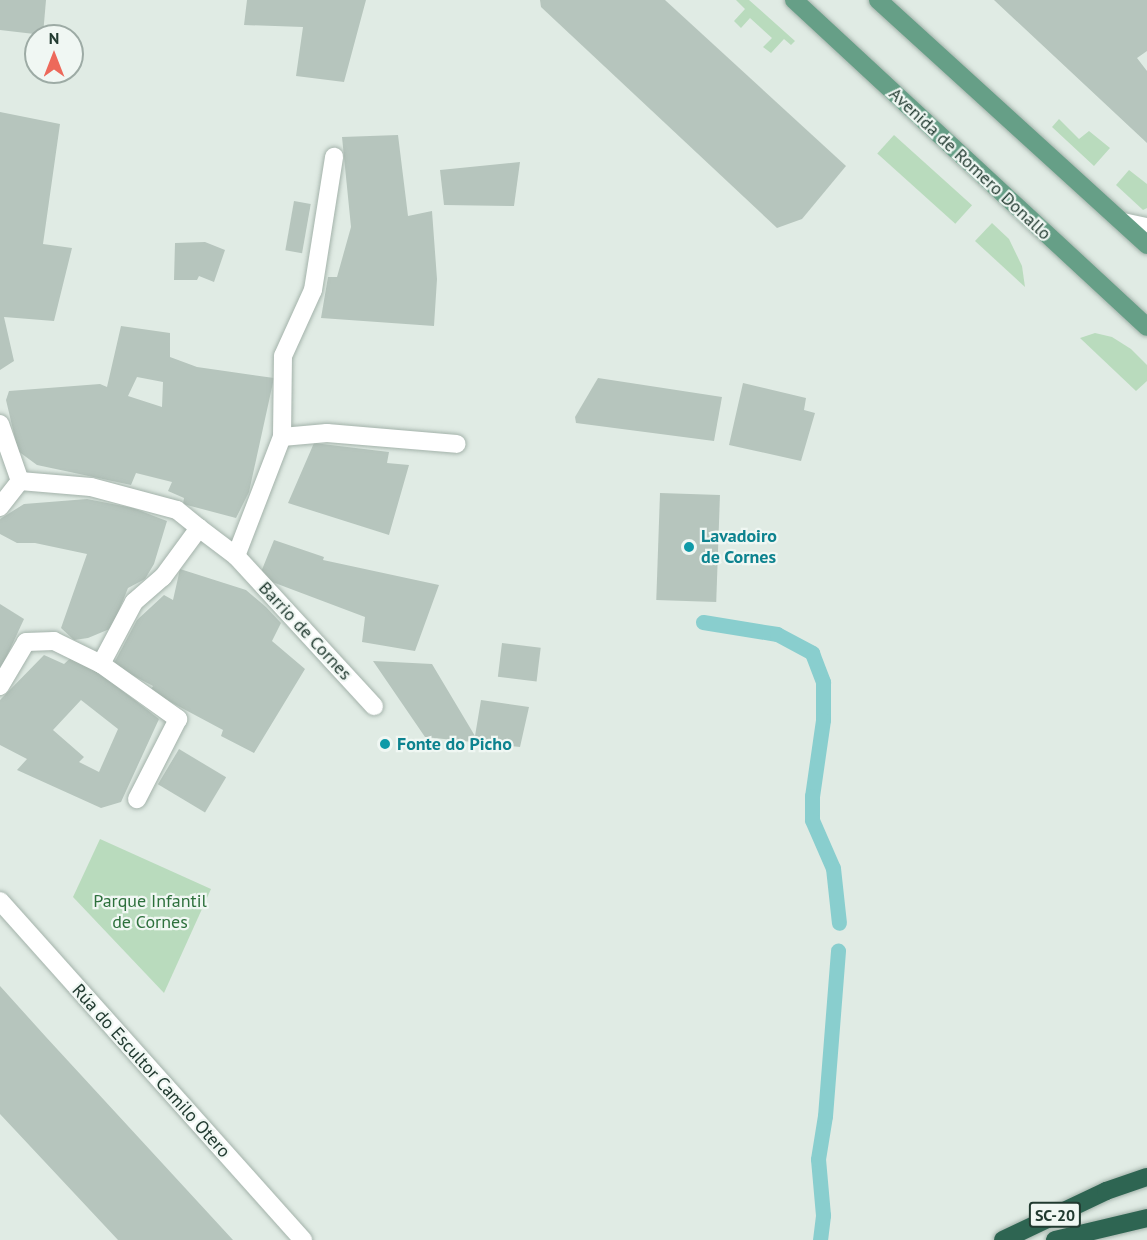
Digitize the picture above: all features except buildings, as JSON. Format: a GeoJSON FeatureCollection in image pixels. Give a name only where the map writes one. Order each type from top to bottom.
{"type":"FeatureCollection","features":[{"type":"Feature","properties":{"kind":"highway","name":"SC-20"},"geometry":{"type":"LineString","coordinates":[[1003,1240],[1106,1191],[1147,1177]]}},
{"type":"Feature","properties":{"kind":"highway","name":"SC-20"},"geometry":{"type":"LineString","coordinates":[[1054,1240],[1147,1218]]}},
{"type":"Feature","properties":{"kind":"main road","name":"Avenida de Romero Donallo"},"geometry":{"type":"LineString","coordinates":[[794,0],[1147,327]]}},
{"type":"Feature","properties":{"kind":"main road"},"geometry":{"type":"LineString","coordinates":[[878,0],[1147,245]]}},
{"type":"Feature","properties":{"kind":"street"},"geometry":{"type":"LineString","coordinates":[[236,555],[282,437],[283,357],[313,290],[334,158]]}},
{"type":"Feature","properties":{"kind":"street"},"geometry":{"type":"LineString","coordinates":[[1123,222],[1147,227]]}},
{"type":"Feature","properties":{"kind":"street"},"geometry":{"type":"LineString","coordinates":[[0,424],[20,481],[0,507]]}},
{"type":"Feature","properties":{"kind":"street"},"geometry":{"type":"LineString","coordinates":[[282,437],[327,433],[457,444]]}},
{"type":"Feature","properties":{"kind":"street","name":"Barrio de Cornes"},"geometry":{"type":"LineString","coordinates":[[20,481],[101,490],[177,510],[236,555],[374,706]]}},
{"type":"Feature","properties":{"kind":"street"},"geometry":{"type":"LineString","coordinates":[[101,664],[134,602],[163,577],[200,528]]}},
{"type":"Feature","properties":{"kind":"street"},"geometry":{"type":"LineString","coordinates":[[0,686],[26,642],[54,641],[101,664],[178,719],[137,799]]}},
{"type":"Feature","properties":{"kind":"street","name":"Rúa do Escultor Camilo Otero"},"geometry":{"type":"LineString","coordinates":[[0,901],[303,1240]]}},
{"type":"Feature","properties":{"kind":"green space"},"geometry":{"type":"Polygon","coordinates":[[[736,0],[749,0],[795,41],[791,45],[784,39],[771,53],[763,47],[772,38],[750,18],[741,28],[734,21],[745,9],[736,0]]]}},
{"type":"Feature","properties":{"kind":"green space"},"geometry":{"type":"Polygon","coordinates":[[[1059,119],[1079,139],[1089,131],[1110,148],[1094,166],[1052,127],[1059,119]]]}},
{"type":"Feature","properties":{"kind":"green space"},"geometry":{"type":"Polygon","coordinates":[[[894,135],[972,205],[955,224],[877,154],[894,135]]]}},
{"type":"Feature","properties":{"kind":"green space"},"geometry":{"type":"Polygon","coordinates":[[[1129,170],[1147,184],[1147,208],[1143,210],[1116,185],[1129,170]]]}},
{"type":"Feature","properties":{"kind":"green space"},"geometry":{"type":"Polygon","coordinates":[[[992,223],[1009,239],[1022,266],[1025,287],[975,241],[992,223]]]}},
{"type":"Feature","properties":{"kind":"green space"},"geometry":{"type":"Polygon","coordinates":[[[1095,333],[1112,337],[1131,349],[1147,365],[1147,381],[1136,391],[1080,338],[1095,333]]]}},
{"type":"Feature","properties":{"kind":"green space","name":"Parque Infantil de Cornes"},"geometry":{"type":"Polygon","coordinates":[[[100,839],[211,889],[164,993],[73,897],[100,839]]]}},
{"type":"Feature","properties":{"kind":"waterway"},"geometry":{"type":"LineString","coordinates":[[703,622],[777,634],[812,653],[823,682],[823,720],[812,796],[812,820],[833,868],[839,923]]}},
{"type":"Feature","properties":{"kind":"waterway"},"geometry":{"type":"LineString","coordinates":[[820,1240],[823,1215],[818,1159],[825,1116],[838,951]]}},
{"type":"Feature","properties":{"kind":"place","name":"Lavadoiro de Cornes"},"geometry":{"type":"Point","coordinates":[689,547]}},
{"type":"Feature","properties":{"kind":"place","name":"Fonte do Picho"},"geometry":{"type":"Point","coordinates":[385,744]}}]}
